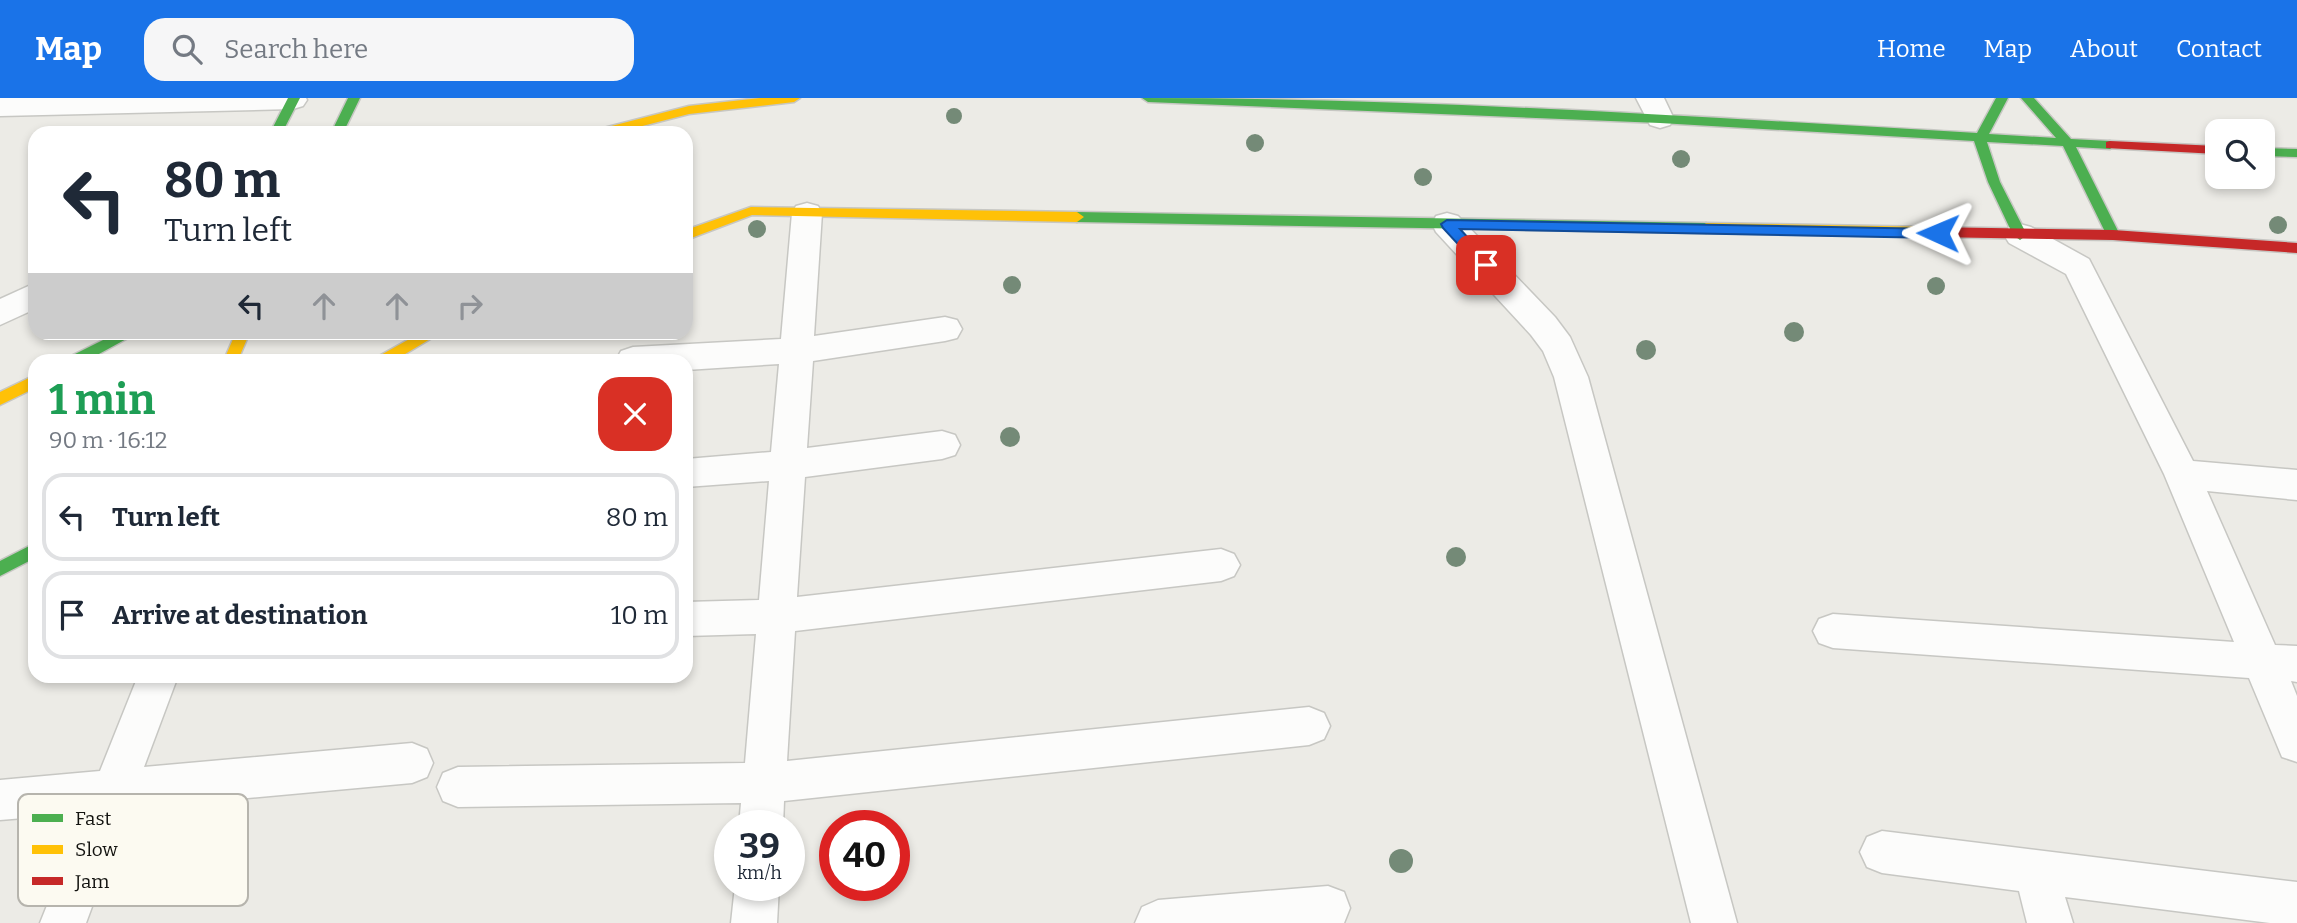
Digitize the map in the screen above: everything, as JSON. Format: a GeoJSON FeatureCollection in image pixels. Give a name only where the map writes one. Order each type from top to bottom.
{"type":"FeatureCollection","features":[{"type":"Feature","properties":{"kind":"street"},"geometry":{"type":"LineString","coordinates":[[340,126],[354,98]]}},
{"type":"Feature","properties":{"kind":"street"},"geometry":{"type":"LineString","coordinates":[[627,126],[689,110],[794,98]]}},
{"type":"Feature","properties":{"kind":"street"},"geometry":{"type":"LineString","coordinates":[[1148,98],[1655,108],[1980,139],[2205,150]]}},
{"type":"Feature","properties":{"kind":"street"},"geometry":{"type":"LineString","coordinates":[[2003,98],[1980,139],[1994,181],[2020,235],[2078,267],[2279,663],[2297,743]]}},
{"type":"Feature","properties":{"kind":"street"},"geometry":{"type":"LineString","coordinates":[[2027,98],[2068,144],[2113,235]]}},
{"type":"Feature","properties":{"kind":"street"},"geometry":{"type":"LineString","coordinates":[[0,107],[293,99],[279,126]]}},
{"type":"Feature","properties":{"kind":"street"},"geometry":{"type":"LineString","coordinates":[[2275,152],[2297,153]]}},
{"type":"Feature","properties":{"kind":"street"},"geometry":{"type":"LineString","coordinates":[[693,232],[751,211],[2113,235],[2297,248]]}},
{"type":"Feature","properties":{"kind":"street"},"geometry":{"type":"LineString","coordinates":[[762,810],[807,213]]}},
{"type":"Feature","properties":{"kind":"street"},"geometry":{"type":"LineString","coordinates":[[1447,224],[1543,326],[1558,346],[1571,377],[1714,923]]}},
{"type":"Feature","properties":{"kind":"street"},"geometry":{"type":"LineString","coordinates":[[2078,267],[2113,235]]}},
{"type":"Feature","properties":{"kind":"street"},"geometry":{"type":"LineString","coordinates":[[0,313],[28,299]]}},
{"type":"Feature","properties":{"kind":"street"},"geometry":{"type":"LineString","coordinates":[[693,357],[797,351],[945,329]]}},
{"type":"Feature","properties":{"kind":"street"},"geometry":{"type":"LineString","coordinates":[[88,354],[116,340]]}},
{"type":"Feature","properties":{"kind":"street"},"geometry":{"type":"LineString","coordinates":[[395,354],[421,340]]}},
{"type":"Feature","properties":{"kind":"street"},"geometry":{"type":"LineString","coordinates":[[0,399],[28,385]]}},
{"type":"Feature","properties":{"kind":"street"},"geometry":{"type":"LineString","coordinates":[[693,473],[788,466],[942,445]]}},
{"type":"Feature","properties":{"kind":"street"},"geometry":{"type":"LineString","coordinates":[[2182,474],[2297,485]]}},
{"type":"Feature","properties":{"kind":"street"},"geometry":{"type":"LineString","coordinates":[[0,569],[28,554]]}},
{"type":"Feature","properties":{"kind":"street"},"geometry":{"type":"LineString","coordinates":[[693,619],[777,616],[1221,565]]}},
{"type":"Feature","properties":{"kind":"street"},"geometry":{"type":"LineString","coordinates":[[1833,631],[2279,663]]}},
{"type":"Feature","properties":{"kind":"street"},"geometry":{"type":"LineString","coordinates":[[111,794],[156,683]]}},
{"type":"Feature","properties":{"kind":"street"},"geometry":{"type":"LineString","coordinates":[[458,788],[765,783],[1309,726]]}},
{"type":"Feature","properties":{"kind":"street"},"geometry":{"type":"LineString","coordinates":[[68,794],[412,763]]}},
{"type":"Feature","properties":{"kind":"street"},"geometry":{"type":"LineString","coordinates":[[0,800],[18,798]]}},
{"type":"Feature","properties":{"kind":"street"},"geometry":{"type":"LineString","coordinates":[[1882,852],[2297,904]]}},
{"type":"Feature","properties":{"kind":"street"},"geometry":{"type":"LineString","coordinates":[[2036,872],[2050,923]]}},
{"type":"Feature","properties":{"kind":"street"},"geometry":{"type":"LineString","coordinates":[[754,923],[756,901]]}},
{"type":"Feature","properties":{"kind":"street"},"geometry":{"type":"LineString","coordinates":[[63,923],[69,906]]}},
{"type":"Feature","properties":{"kind":"street"},"geometry":{"type":"LineString","coordinates":[[1158,923],[1328,908]]}},
{"type":"Feature","properties":{"kind":"traffic: fast"},"geometry":{"type":"LineString","coordinates":[[280,126],[294,98]]}},
{"type":"Feature","properties":{"kind":"traffic: fast"},"geometry":{"type":"LineString","coordinates":[[340,126],[354,98]]}},
{"type":"Feature","properties":{"kind":"traffic: fast"},"geometry":{"type":"LineString","coordinates":[[1148,98],[1660,119],[2110,145]]}},
{"type":"Feature","properties":{"kind":"traffic: fast"},"geometry":{"type":"LineString","coordinates":[[2002,98],[1980,139],[1994,182],[2020,235]]}},
{"type":"Feature","properties":{"kind":"traffic: fast"},"geometry":{"type":"LineString","coordinates":[[2027,98],[2068,143],[2113,235]]}},
{"type":"Feature","properties":{"kind":"traffic: fast"},"geometry":{"type":"LineString","coordinates":[[2275,152],[2297,153]]}},
{"type":"Feature","properties":{"kind":"traffic: fast"},"geometry":{"type":"LineString","coordinates":[[1077,217],[1706,228]]}},
{"type":"Feature","properties":{"kind":"traffic: fast"},"geometry":{"type":"LineString","coordinates":[[88,354],[116,340]]}},
{"type":"Feature","properties":{"kind":"traffic: fast"},"geometry":{"type":"LineString","coordinates":[[0,569],[28,554]]}},
{"type":"Feature","properties":{"kind":"traffic: slow"},"geometry":{"type":"LineString","coordinates":[[627,126],[689,110],[794,98]]}},
{"type":"Feature","properties":{"kind":"traffic: slow"},"geometry":{"type":"LineString","coordinates":[[693,232],[751,211],[1077,217]]}},
{"type":"Feature","properties":{"kind":"traffic: slow"},"geometry":{"type":"LineString","coordinates":[[1706,228],[1932,232]]}},
{"type":"Feature","properties":{"kind":"traffic: slow"},"geometry":{"type":"LineString","coordinates":[[234,354],[240,340]]}},
{"type":"Feature","properties":{"kind":"traffic: slow"},"geometry":{"type":"LineString","coordinates":[[395,354],[420,340]]}},
{"type":"Feature","properties":{"kind":"traffic: slow"},"geometry":{"type":"LineString","coordinates":[[0,399],[28,385]]}},
{"type":"Feature","properties":{"kind":"traffic: jam"},"geometry":{"type":"LineString","coordinates":[[2110,145],[2205,149]]}},
{"type":"Feature","properties":{"kind":"traffic: jam"},"geometry":{"type":"LineString","coordinates":[[1932,232],[2113,235],[2297,248]]}},
{"type":"Feature","properties":{"kind":"route"},"geometry":{"type":"LineString","coordinates":[[1486,265],[1447,224],[1938,233]]}}]}
